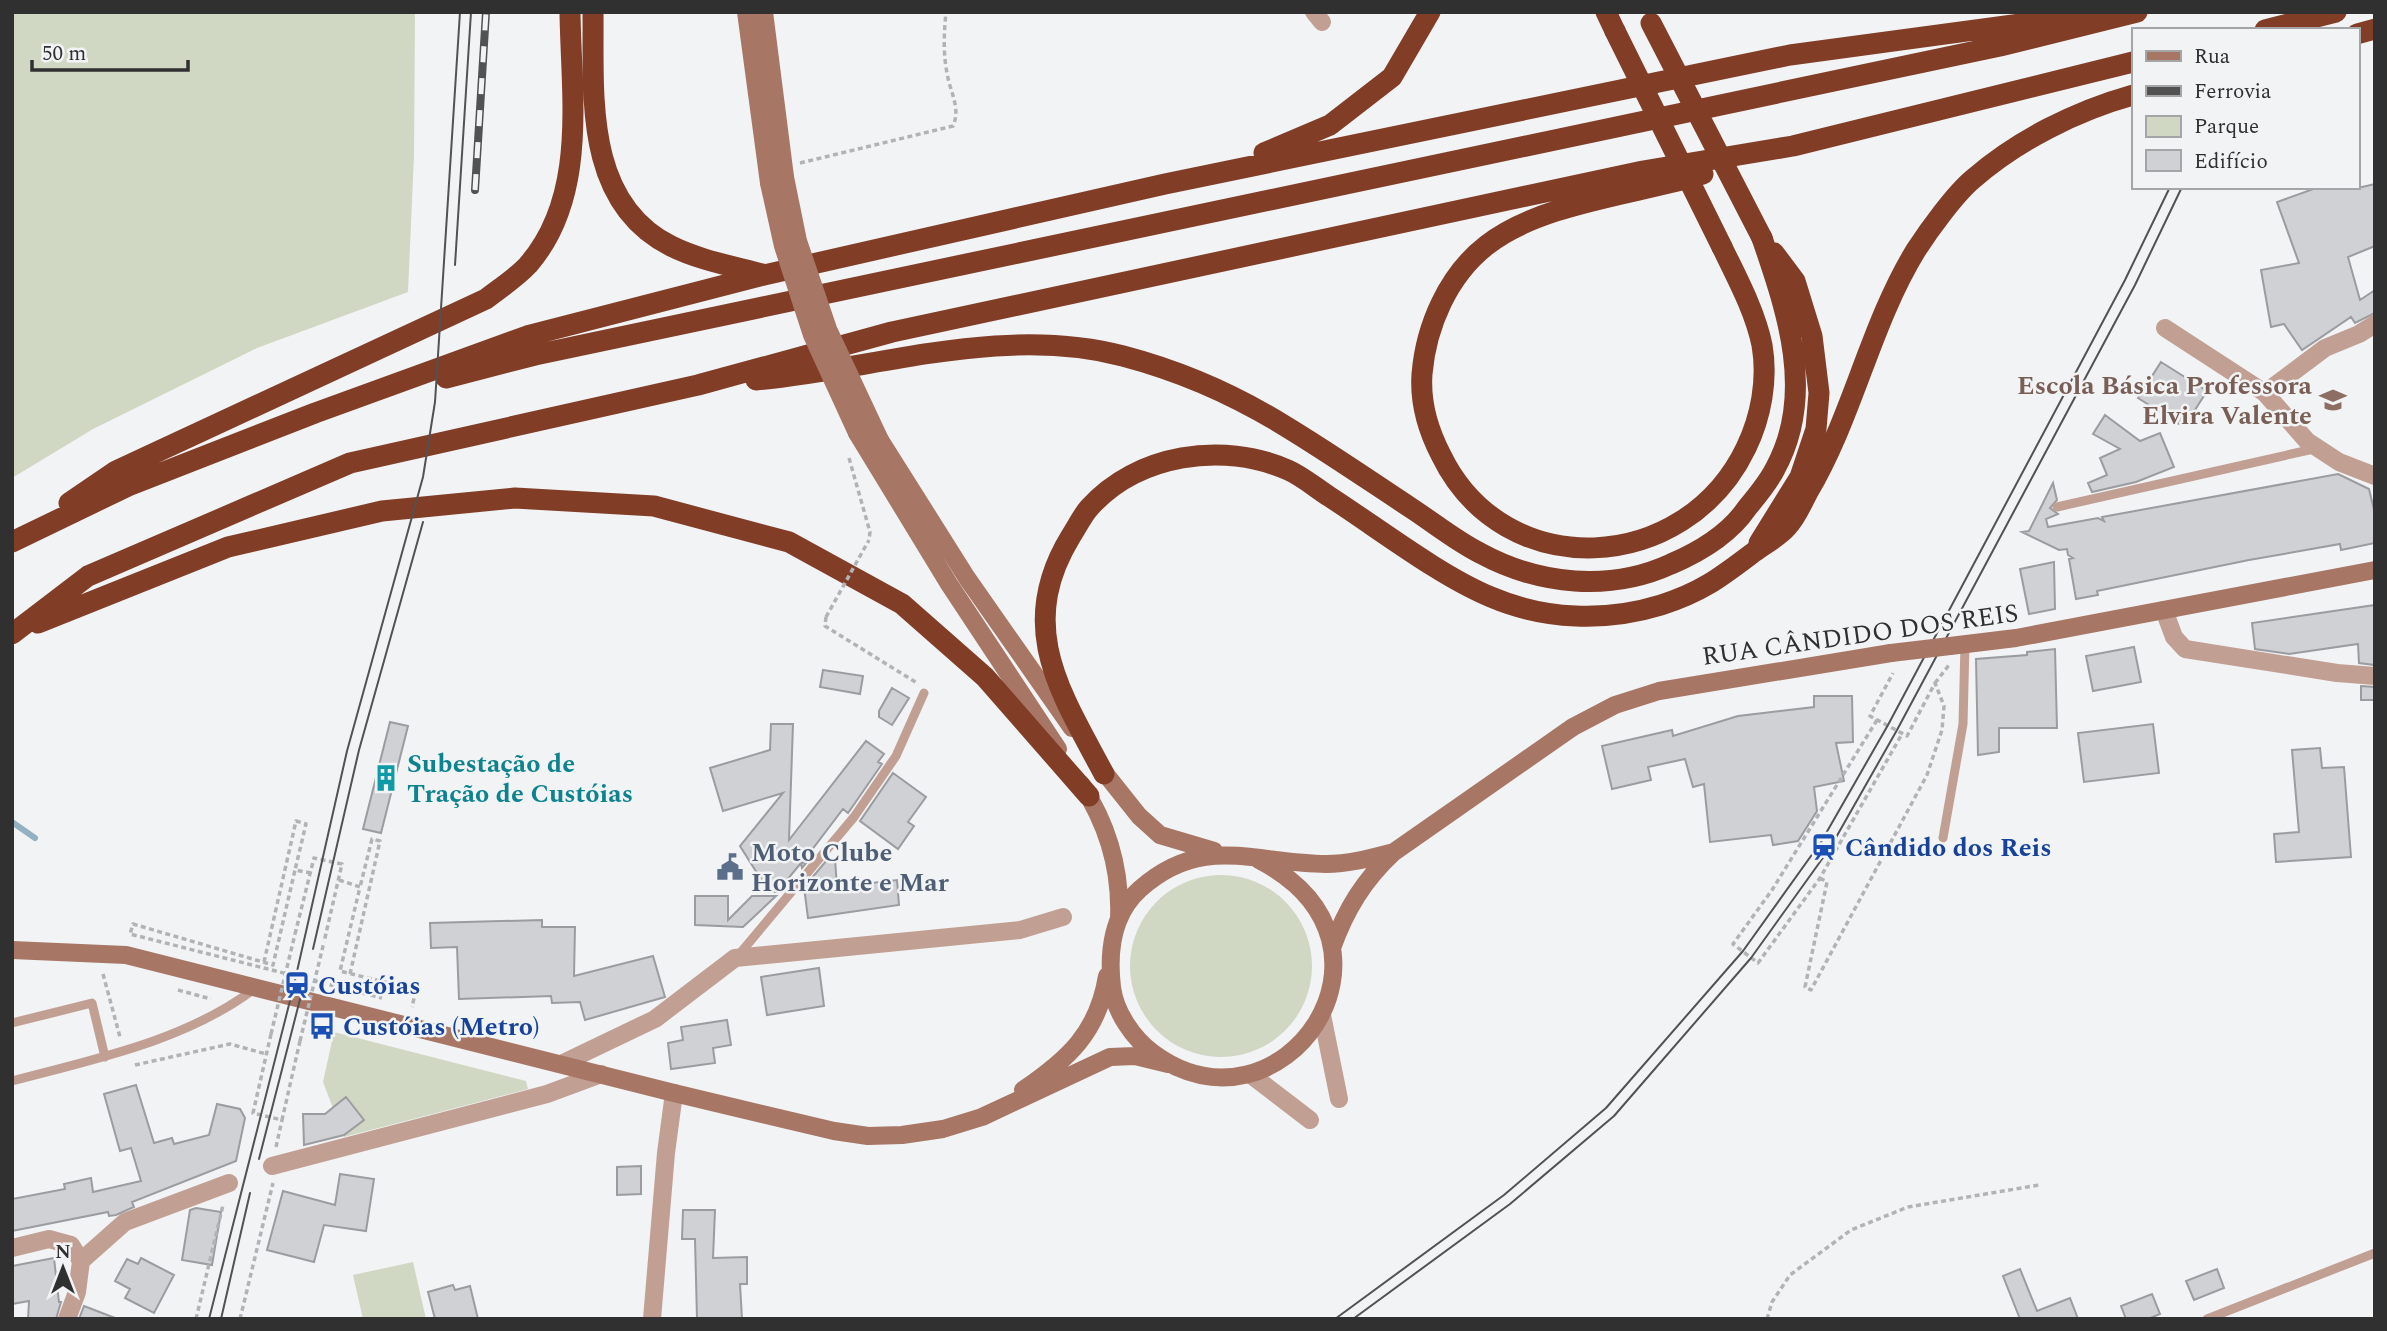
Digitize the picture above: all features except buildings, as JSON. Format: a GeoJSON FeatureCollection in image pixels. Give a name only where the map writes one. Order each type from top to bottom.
{"type":"FeatureCollection","features":[{"type":"Feature","properties":{"kind":"highway"},"geometry":{"type":"LineString","coordinates":[[12,541],[116,471],[486,299],[528,265],[559,215],[567,185],[571,149],[570,12]]}},
{"type":"Feature","properties":{"kind":"highway"},"geometry":{"type":"LineString","coordinates":[[593,12],[595,129],[602,160],[628,212],[669,245],[697,257],[764,275]]}},
{"type":"Feature","properties":{"kind":"highway"},"geometry":{"type":"LineString","coordinates":[[1165,184],[1280,148],[1330,125],[1392,77],[1430,12]]}},
{"type":"Feature","properties":{"kind":"highway"},"geometry":{"type":"LineString","coordinates":[[12,541],[128,486],[315,412],[527,336],[764,275],[1165,184],[1790,55],[2108,12]]}},
{"type":"Feature","properties":{"kind":"highway"},"geometry":{"type":"LineString","coordinates":[[315,412],[536,355],[1986,49],[2137,12]]}},
{"type":"Feature","properties":{"kind":"highway"},"geometry":{"type":"LineString","coordinates":[[2273,28],[2336,12]]}},
{"type":"Feature","properties":{"kind":"highway"},"geometry":{"type":"LineString","coordinates":[[1648,18],[1762,238],[1795,281],[1812,336],[1819,393],[1816,429],[1800,477],[1754,552]]}},
{"type":"Feature","properties":{"kind":"highway"},"geometry":{"type":"LineString","coordinates":[[1610,22],[1722,247],[1747,300],[1762,346],[1763,388],[1756,426],[1735,470],[1710,502],[1675,528],[1635,544],[1585,550],[1532,539],[1490,516],[1452,480],[1432,438],[1421,393],[1424,350],[1437,310],[1456,278],[1487,244],[1541,215],[1659,187],[1793,146],[2132,62]]}},
{"type":"Feature","properties":{"kind":"highway"},"geometry":{"type":"LineString","coordinates":[[1104,774],[1058,687],[1047,651],[1046,611],[1051,577],[1062,550],[1088,509],[1116,485],[1152,466],[1183,457],[1237,456],[1288,470],[1459,580],[1492,598],[1543,612],[1602,618],[1660,605],[1710,587],[1787,528],[1819,472],[1873,340],[1916,251],[1970,180],[2043,130],[2132,95]]}},
{"type":"Feature","properties":{"kind":"highway"},"geometry":{"type":"LineString","coordinates":[[13,634],[88,576],[350,463],[698,385],[892,332],[1643,171],[1793,146]]}},
{"type":"Feature","properties":{"kind":"highway"},"geometry":{"type":"LineString","coordinates":[[698,385],[809,375],[969,349],[1020,345],[1074,347],[1121,355],[1212,386],[1284,425],[1481,554],[1541,577],[1596,583],[1650,574],[1691,555],[1738,521],[1776,469],[1791,427],[1795,389],[1793,340],[1762,238]]}},
{"type":"Feature","properties":{"kind":"highway"},"geometry":{"type":"LineString","coordinates":[[13,634],[228,547],[382,511],[515,498],[654,506],[789,542],[902,604],[985,677],[1089,796]]}},
{"type":"Feature","properties":{"kind":"main road"},"geometry":{"type":"LineString","coordinates":[[746,12],[780,175],[799,241],[828,329],[880,440],[967,578],[1104,774],[1139,816],[1160,835],[1221,853]]}},
{"type":"Feature","properties":{"kind":"main road"},"geometry":{"type":"LineString","coordinates":[[764,12],[780,175],[783,246],[812,335],[857,433],[949,584],[1102,819],[1120,886],[1119,920]]}},
{"type":"Feature","properties":{"kind":"main road","name":"RUA CÂNDIDO DOS REIS"},"geometry":{"type":"LineString","coordinates":[[1332,948],[1350,904],[1372,873],[1394,852],[1573,727],[1615,705],[1659,691],[1894,661],[1957,645],[2016,638],[2375,570]]}},
{"type":"Feature","properties":{"kind":"main road","name":"RUA CÂNDIDO DOS REIS"},"geometry":{"type":"LineString","coordinates":[[1259,860],[1286,873],[1308,894],[1324,919],[1332,948],[1333,982],[1322,1016],[1304,1041],[1279,1062],[1250,1074],[1194,1074],[1168,1064],[1142,1045],[1124,1021],[1112,992],[1109,961],[1119,920],[1136,893],[1160,871],[1189,858],[1221,853],[1259,860],[1353,862],[1394,852]]}},
{"type":"Feature","properties":{"kind":"main road"},"geometry":{"type":"LineString","coordinates":[[12,950],[126,955],[674,1093],[834,1131],[868,1136],[902,1135],[943,1129],[982,1117],[1110,1057],[1135,1056],[1168,1064]]}},
{"type":"Feature","properties":{"kind":"main road"},"geometry":{"type":"LineString","coordinates":[[982,1117],[1049,1072],[1076,1049],[1105,987],[1109,961]]}},
{"type":"Feature","properties":{"kind":"street"},"geometry":{"type":"LineString","coordinates":[[2265,393],[2325,348],[2375,324]]}},
{"type":"Feature","properties":{"kind":"street"},"geometry":{"type":"LineString","coordinates":[[2165,328],[2265,393],[2306,441],[2339,462],[2375,476]]}},
{"type":"Feature","properties":{"kind":"street"},"geometry":{"type":"LineString","coordinates":[[2164,610],[2174,637],[2185,649],[2337,673],[2375,676]]}},
{"type":"Feature","properties":{"kind":"street"},"geometry":{"type":"LineString","coordinates":[[561,1064],[655,1019],[735,958],[1020,930],[1063,917]]}},
{"type":"Feature","properties":{"kind":"street"},"geometry":{"type":"LineString","coordinates":[[1322,1016],[1339,1099]]}},
{"type":"Feature","properties":{"kind":"street"},"geometry":{"type":"LineString","coordinates":[[275,1165],[547,1094],[601,1074]]}},
{"type":"Feature","properties":{"kind":"street"},"geometry":{"type":"LineString","coordinates":[[1250,1074],[1310,1120]]}},
{"type":"Feature","properties":{"kind":"street"},"geometry":{"type":"LineString","coordinates":[[652,1319],[666,1153],[674,1093]]}},
{"type":"Feature","properties":{"kind":"street"},"geometry":{"type":"LineString","coordinates":[[81,1261],[125,1222],[229,1183]]}},
{"type":"Feature","properties":{"kind":"street"},"geometry":{"type":"LineString","coordinates":[[12,1248],[49,1239],[71,1245],[81,1261],[77,1292],[67,1319]]}},
{"type":"Feature","properties":{"kind":"lane"},"geometry":{"type":"LineString","coordinates":[[2057,508],[2318,448]]}},
{"type":"Feature","properties":{"kind":"lane"},"geometry":{"type":"LineString","coordinates":[[1943,838],[1963,724],[1957,645]]}},
{"type":"Feature","properties":{"kind":"lane"},"geometry":{"type":"LineString","coordinates":[[735,958],[854,817],[896,756],[924,692]]}},
{"type":"Feature","properties":{"kind":"lane"},"geometry":{"type":"LineString","coordinates":[[12,1081],[139,1048],[234,1004],[254,988]]}},
{"type":"Feature","properties":{"kind":"lane"},"geometry":{"type":"LineString","coordinates":[[12,1023],[92,1003],[105,1057]]}},
{"type":"Feature","properties":{"kind":"lane"},"geometry":{"type":"LineString","coordinates":[[2207,1319],[2375,1253]]}},
{"type":"Feature","properties":{"kind":"path"},"geometry":{"type":"LineString","coordinates":[[780,175],[953,126],[958,114],[947,74],[943,33],[946,12]]}},
{"type":"Feature","properties":{"kind":"path"},"geometry":{"type":"LineString","coordinates":[[846,448],[870,532],[869,540],[826,617],[825,626],[922,686],[924,692]]}},
{"type":"Feature","properties":{"kind":"path"},"geometry":{"type":"LineString","coordinates":[[1820,878],[1827,882],[1805,987],[1811,990],[1927,775],[1942,730],[1944,706],[1936,683],[1907,736],[1870,716],[1894,661]]}},
{"type":"Feature","properties":{"kind":"path"},"geometry":{"type":"LineString","coordinates":[[1877,720],[1772,890],[1733,944],[1758,963],[1820,878],[1902,734]]}},
{"type":"Feature","properties":{"kind":"path"},"geometry":{"type":"LineString","coordinates":[[264,962],[296,821],[306,824],[273,965],[133,924],[130,934],[386,999]]}},
{"type":"Feature","properties":{"kind":"path"},"geometry":{"type":"LineString","coordinates":[[350,974],[380,841],[372,839],[340,971],[350,974],[416,989],[412,1008],[399,1004]]}},
{"type":"Feature","properties":{"kind":"path"},"geometry":{"type":"LineString","coordinates":[[314,858],[342,864],[282,1120],[253,1112],[311,873],[314,858]]}},
{"type":"Feature","properties":{"kind":"path"},"geometry":{"type":"LineString","coordinates":[[295,870],[311,873]]}},
{"type":"Feature","properties":{"kind":"path"},"geometry":{"type":"LineString","coordinates":[[339,880],[360,887]]}},
{"type":"Feature","properties":{"kind":"path"},"geometry":{"type":"LineString","coordinates":[[103,973],[121,1040],[132,1035]]}},
{"type":"Feature","properties":{"kind":"path"},"geometry":{"type":"LineString","coordinates":[[202,1004],[213,1000]]}},
{"type":"Feature","properties":{"kind":"path"},"geometry":{"type":"LineString","coordinates":[[105,1057],[125,1067],[230,1044],[266,1054]]}},
{"type":"Feature","properties":{"kind":"path"},"geometry":{"type":"LineString","coordinates":[[240,1319],[275,1165]]}},
{"type":"Feature","properties":{"kind":"path"},"geometry":{"type":"LineString","coordinates":[[196,1319],[229,1183]]}},
{"type":"Feature","properties":{"kind":"path"},"geometry":{"type":"LineString","coordinates":[[1767,1319],[1772,1302],[1790,1275],[1851,1230],[1908,1208],[2039,1185]]}},
{"type":"Feature","properties":{"kind":"green space"},"geometry":{"type":"Polygon","coordinates":[[[12,12],[415,12],[414,155],[408,292],[257,348],[93,429],[12,478],[12,12]]]}},
{"type":"Feature","properties":{"kind":"green space"},"geometry":{"type":"Polygon","coordinates":[[[1221,875],[1239,876],[1256,882],[1286,901],[1305,931],[1311,948],[1311,984],[1305,1001],[1286,1031],[1256,1050],[1239,1056],[1221,1057],[1203,1056],[1186,1050],[1156,1031],[1137,1001],[1131,984],[1130,966],[1131,948],[1137,931],[1156,901],[1186,882],[1203,876],[1221,875]]]}},
{"type":"Feature","properties":{"kind":"green space"},"geometry":{"type":"Polygon","coordinates":[[[334,1032],[526,1081],[528,1089],[344,1137],[323,1082],[334,1032]]]}},
{"type":"Feature","properties":{"kind":"green space"},"geometry":{"type":"Polygon","coordinates":[[[413,1262],[426,1319],[363,1319],[353,1275],[413,1262]]]}},
{"type":"Feature","properties":{"kind":"waterway"},"geometry":{"type":"LineString","coordinates":[[12,822],[35,838]]}},
{"type":"Feature","properties":{"kind":"tram line"},"geometry":{"type":"LineString","coordinates":[[209,1319],[293,989],[347,751],[423,477],[435,402],[460,12]]}},
{"type":"Feature","properties":{"kind":"tram line"},"geometry":{"type":"LineString","coordinates":[[455,265],[471,12]]}},
{"type":"Feature","properties":{"kind":"tram line"},"geometry":{"type":"LineString","coordinates":[[1335,1319],[1504,1195],[1606,1108],[1743,951],[1821,842],[1888,725],[2125,280],[2169,189]]}},
{"type":"Feature","properties":{"kind":"tram line"},"geometry":{"type":"LineString","coordinates":[[1353,1319],[1510,1204],[1614,1116],[1751,958],[1830,848],[1897,730],[2135,285],[2181,189]]}},
{"type":"Feature","properties":{"kind":"tram line"},"geometry":{"type":"LineString","coordinates":[[313,949],[359,750],[423,522]]}},
{"type":"Feature","properties":{"kind":"tram line"},"geometry":{"type":"LineString","coordinates":[[259,1159],[306,976]]}},
{"type":"Feature","properties":{"kind":"tram line"},"geometry":{"type":"LineString","coordinates":[[221,1319],[250,1193]]}},
{"type":"Feature","properties":{"kind":"railway"},"geometry":{"type":"LineString","coordinates":[[475,190],[486,12]]}},
{"type":"Feature","properties":{"kind":"place","name":"Escola Básica Professora Elvira Valente"},"geometry":{"type":"Point","coordinates":[2333,400]}},
{"type":"Feature","properties":{"kind":"place","name":"Subestação de Tração de Custóias"},"geometry":{"type":"Point","coordinates":[386,778]}},
{"type":"Feature","properties":{"kind":"place","name":"Cândido dos Reis"},"geometry":{"type":"Point","coordinates":[1824,847]}},
{"type":"Feature","properties":{"kind":"place","name":"Moto Clube Horizonte e Mar"},"geometry":{"type":"Point","coordinates":[730,867]}},
{"type":"Feature","properties":{"kind":"place","name":"Custóias"},"geometry":{"type":"Point","coordinates":[297,985]}},
{"type":"Feature","properties":{"kind":"place","name":"Custóias (Metro)"},"geometry":{"type":"Point","coordinates":[322,1026]}}]}
